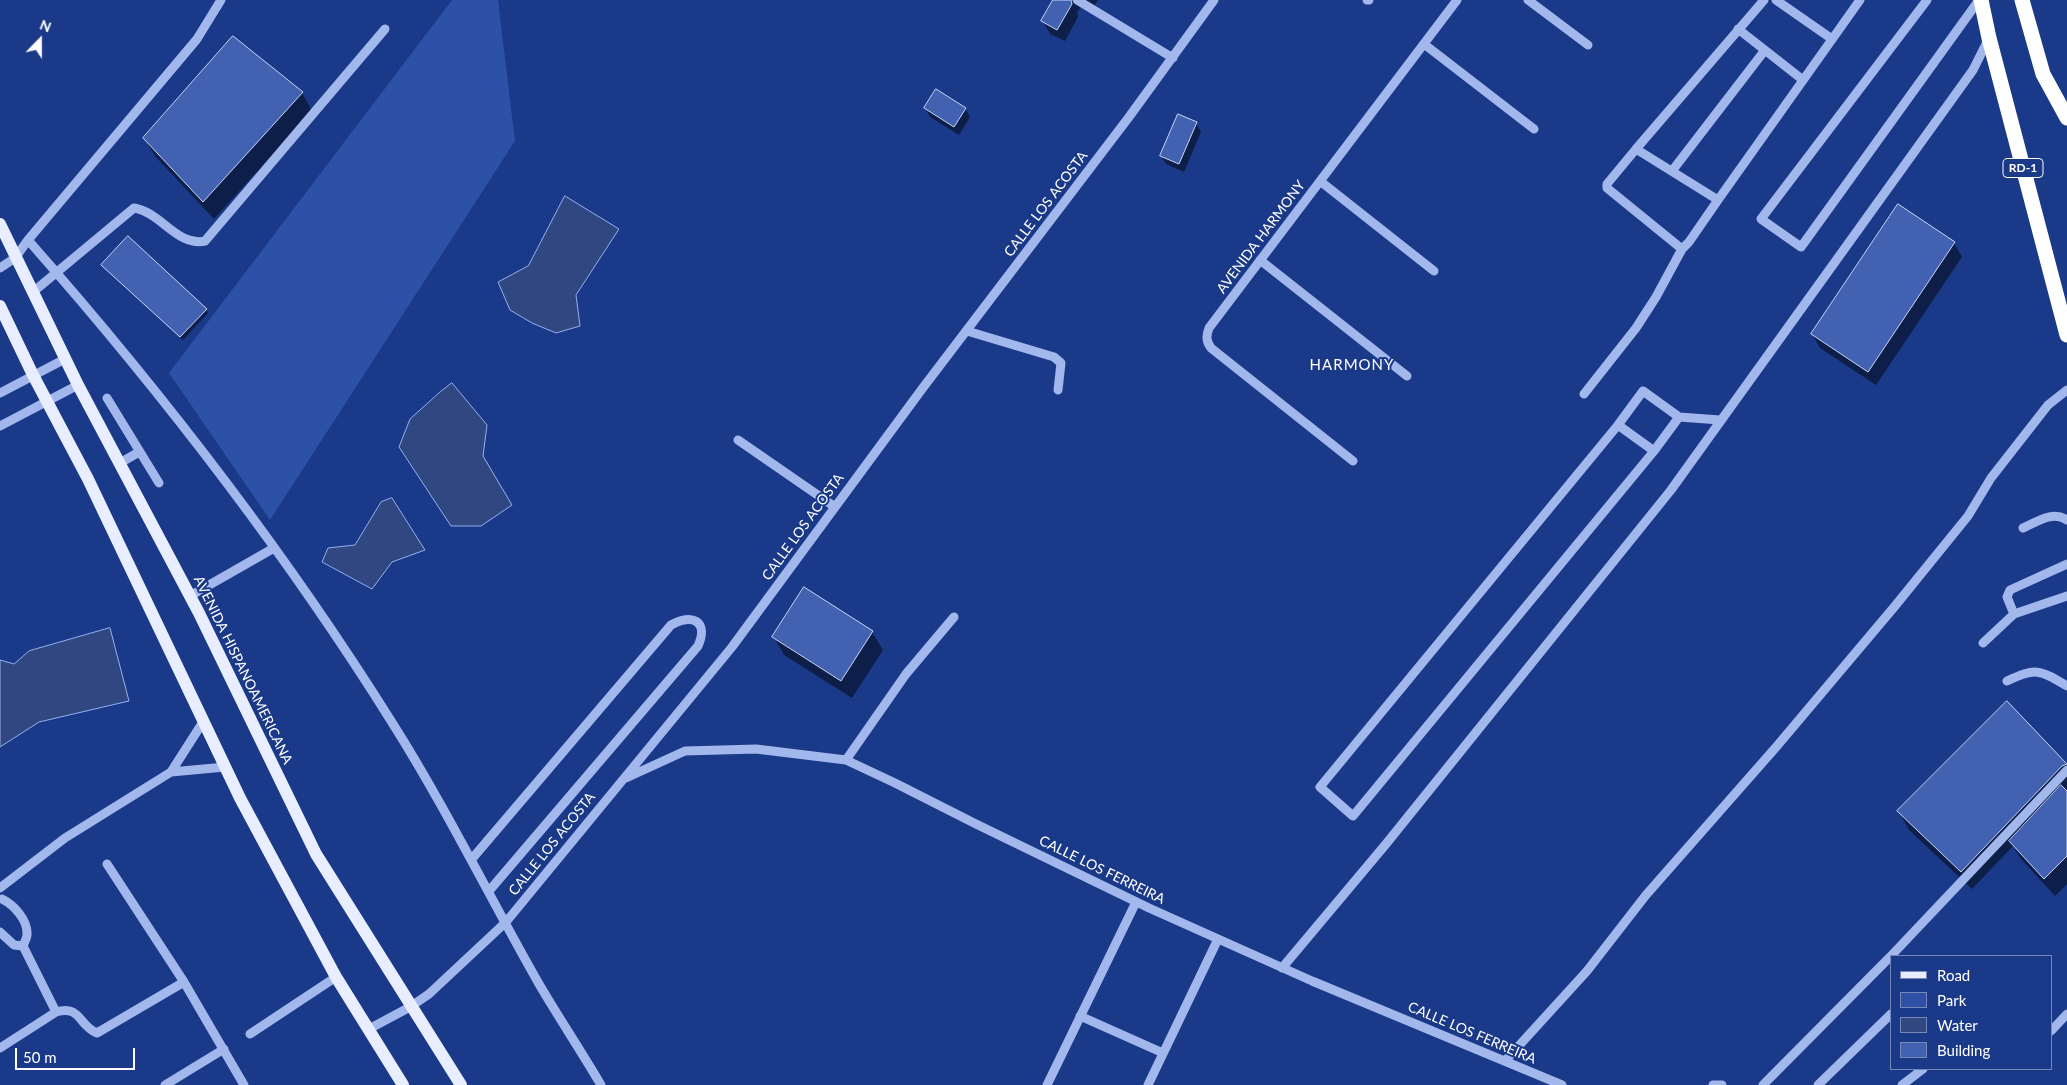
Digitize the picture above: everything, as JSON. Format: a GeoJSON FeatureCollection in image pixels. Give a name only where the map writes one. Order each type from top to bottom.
{"type":"FeatureCollection","features":[{"type":"Feature","properties":{"kind":"highway","name":"RD-1"},"geometry":{"type":"LineString","coordinates":[[1980,0],[2067,335]]}},
{"type":"Feature","properties":{"kind":"highway"},"geometry":{"type":"LineString","coordinates":[[2022,0],[2043,74],[2067,118]]}},
{"type":"Feature","properties":{"kind":"main road","name":"AVENIDA HISPANOAMERICANA"},"geometry":{"type":"LineString","coordinates":[[0,224],[78,386],[190,596],[316,854],[410,1007],[461,1085]]}},
{"type":"Feature","properties":{"kind":"main road"},"geometry":{"type":"LineString","coordinates":[[0,306],[33,375],[88,479],[203,722],[289,892],[336,977],[403,1085]]}},
{"type":"Feature","properties":{"kind":"street"},"geometry":{"type":"LineString","coordinates":[[0,268],[15,258],[28,240],[198,39],[221,0]]}},
{"type":"Feature","properties":{"kind":"street"},"geometry":{"type":"LineString","coordinates":[[1077,0],[1173,58]]}},
{"type":"Feature","properties":{"kind":"street","name":"CALLE LOS ACOSTA"},"geometry":{"type":"LineString","coordinates":[[369,1029],[410,1007],[429,994],[506,922],[732,647],[967,331],[1130,117],[1214,0]]}},
{"type":"Feature","properties":{"kind":"street","name":"AVENIDA HARMONY"},"geometry":{"type":"LineString","coordinates":[[1353,461],[1218,354],[1207,342],[1206,335],[1209,328],[1457,0]]}},
{"type":"Feature","properties":{"kind":"street"},"geometry":{"type":"LineString","coordinates":[[1528,0],[1588,45]]}},
{"type":"Feature","properties":{"kind":"street"},"geometry":{"type":"LineString","coordinates":[[1682,249],[1607,188],[1607,184],[1764,0]]}},
{"type":"Feature","properties":{"kind":"street"},"geometry":{"type":"LineString","coordinates":[[1776,0],[1832,39]]}},
{"type":"Feature","properties":{"kind":"street"},"geometry":{"type":"LineString","coordinates":[[1584,394],[1636,328],[1656,297],[1682,249],[1689,242],[1860,0]]}},
{"type":"Feature","properties":{"kind":"street"},"geometry":{"type":"LineString","coordinates":[[1927,0],[1761,220],[1801,247],[1980,0]]}},
{"type":"Feature","properties":{"kind":"street"},"geometry":{"type":"LineString","coordinates":[[33,292],[134,208],[145,210],[186,240],[195,243],[205,241],[385,28]]}},
{"type":"Feature","properties":{"kind":"street"},"geometry":{"type":"LineString","coordinates":[[1738,29],[1803,80]]}},
{"type":"Feature","properties":{"kind":"street"},"geometry":{"type":"LineString","coordinates":[[1282,968],[1386,844],[1670,490],[1973,70],[1989,38]]}},
{"type":"Feature","properties":{"kind":"street"},"geometry":{"type":"LineString","coordinates":[[1424,44],[1534,129]]}},
{"type":"Feature","properties":{"kind":"street"},"geometry":{"type":"LineString","coordinates":[[1672,171],[1765,50]]}},
{"type":"Feature","properties":{"kind":"street"},"geometry":{"type":"LineString","coordinates":[[1636,148],[1718,200]]}},
{"type":"Feature","properties":{"kind":"street"},"geometry":{"type":"LineString","coordinates":[[1320,181],[1434,271]]}},
{"type":"Feature","properties":{"kind":"street"},"geometry":{"type":"LineString","coordinates":[[28,240],[212,464],[299,581],[394,725],[489,891],[540,985],[602,1085]]}},
{"type":"Feature","properties":{"kind":"street"},"geometry":{"type":"LineString","coordinates":[[1260,260],[1407,376]]}},
{"type":"Feature","properties":{"kind":"street"},"geometry":{"type":"LineString","coordinates":[[967,331],[1054,357],[1061,363],[1058,390]]}},
{"type":"Feature","properties":{"kind":"street"},"geometry":{"type":"LineString","coordinates":[[0,392],[65,358]]}},
{"type":"Feature","properties":{"kind":"street"},"geometry":{"type":"LineString","coordinates":[[0,426],[78,386]]}},
{"type":"Feature","properties":{"kind":"street"},"geometry":{"type":"LineString","coordinates":[[1505,1061],[1587,971],[1646,895],[1777,746],[1870,635],[1968,516],[1991,478],[2048,405],[2067,390]]}},
{"type":"Feature","properties":{"kind":"street"},"geometry":{"type":"LineString","coordinates":[[1679,417],[1654,451],[1353,816],[1320,787],[1618,425],[1643,391],[1679,417],[1720,420]]}},
{"type":"Feature","properties":{"kind":"street"},"geometry":{"type":"LineString","coordinates":[[107,398],[159,483]]}},
{"type":"Feature","properties":{"kind":"street"},"geometry":{"type":"LineString","coordinates":[[1618,425],[1654,451]]}},
{"type":"Feature","properties":{"kind":"street"},"geometry":{"type":"LineString","coordinates":[[738,440],[835,507]]}},
{"type":"Feature","properties":{"kind":"street"},"geometry":{"type":"LineString","coordinates":[[120,463],[140,452]]}},
{"type":"Feature","properties":{"kind":"street"},"geometry":{"type":"LineString","coordinates":[[2024,528],[2052,515],[2062,516],[2067,520]]}},
{"type":"Feature","properties":{"kind":"street"},"geometry":{"type":"LineString","coordinates":[[190,596],[274,548]]}},
{"type":"Feature","properties":{"kind":"street"},"geometry":{"type":"LineString","coordinates":[[2014,614],[2007,597],[2010,590],[2067,564]]}},
{"type":"Feature","properties":{"kind":"street"},"geometry":{"type":"LineString","coordinates":[[1982,643],[2014,614],[2067,596]]}},
{"type":"Feature","properties":{"kind":"street"},"geometry":{"type":"LineString","coordinates":[[846,760],[906,674],[954,617]]}},
{"type":"Feature","properties":{"kind":"street"},"geometry":{"type":"LineString","coordinates":[[471,860],[671,624],[680,619],[697,621],[702,628],[702,636],[698,646],[489,891]]}},
{"type":"Feature","properties":{"kind":"street"},"geometry":{"type":"LineString","coordinates":[[2007,681],[2035,671],[2047,674],[2067,686]]}},
{"type":"Feature","properties":{"kind":"street"},"geometry":{"type":"LineString","coordinates":[[0,888],[65,838],[171,772],[203,722]]}},
{"type":"Feature","properties":{"kind":"street","name":"CALLE LOS FERREIRA"},"geometry":{"type":"LineString","coordinates":[[623,779],[685,751],[756,749],[846,760],[895,782],[1136,902],[1282,968],[1562,1085]]}},
{"type":"Feature","properties":{"kind":"street"},"geometry":{"type":"LineString","coordinates":[[171,772],[225,767]]}},
{"type":"Feature","properties":{"kind":"street"},"geometry":{"type":"LineString","coordinates":[[1892,955],[2067,770]]}},
{"type":"Feature","properties":{"kind":"street"},"geometry":{"type":"LineString","coordinates":[[107,864],[184,982],[244,1085]]}},
{"type":"Feature","properties":{"kind":"street"},"geometry":{"type":"LineString","coordinates":[[1,899],[14,906],[24,922],[27,935],[23,946],[56,1012]]}},
{"type":"Feature","properties":{"kind":"street"},"geometry":{"type":"LineString","coordinates":[[1047,1085],[1136,902]]}},
{"type":"Feature","properties":{"kind":"street"},"geometry":{"type":"LineString","coordinates":[[0,932],[14,945],[23,946]]}},
{"type":"Feature","properties":{"kind":"street"},"geometry":{"type":"LineString","coordinates":[[1148,1085],[1218,939]]}},
{"type":"Feature","properties":{"kind":"street"},"geometry":{"type":"LineString","coordinates":[[1763,1085],[1890,957]]}},
{"type":"Feature","properties":{"kind":"street"},"geometry":{"type":"LineString","coordinates":[[250,1034],[336,977]]}},
{"type":"Feature","properties":{"kind":"street"},"geometry":{"type":"LineString","coordinates":[[0,1048],[56,1012],[66,1009],[76,1012],[88,1029],[97,1033],[184,982]]}},
{"type":"Feature","properties":{"kind":"street"},"geometry":{"type":"LineString","coordinates":[[2052,1030],[2067,1014]]}},
{"type":"Feature","properties":{"kind":"street"},"geometry":{"type":"LineString","coordinates":[[1818,1085],[1890,1015]]}},
{"type":"Feature","properties":{"kind":"street"},"geometry":{"type":"LineString","coordinates":[[1080,1016],[1163,1054]]}},
{"type":"Feature","properties":{"kind":"street"},"geometry":{"type":"LineString","coordinates":[[166,1085],[224,1049]]}},
{"type":"Feature","properties":{"kind":"street"},"geometry":{"type":"LineString","coordinates":[[1902,1085],[1922,1070]]}},
{"type":"Feature","properties":{"kind":"street"},"geometry":{"type":"LineString","coordinates":[[1713,1085],[1722,1085]]}},
{"type":"Feature","properties":{"kind":"green space"},"geometry":{"type":"Polygon","coordinates":[[[452,0],[498,0],[515,141],[270,520],[169,373],[452,0]]]}},
{"type":"Feature","properties":{"kind":"water"},"geometry":{"type":"Polygon","coordinates":[[[565,196],[619,229],[576,295],[580,326],[556,333],[532,323],[510,310],[498,282],[528,266],[565,196]]]}},
{"type":"Feature","properties":{"kind":"water"},"geometry":{"type":"Polygon","coordinates":[[[452,383],[487,425],[483,456],[512,505],[481,526],[451,526],[399,447],[410,419],[452,383]]]}},
{"type":"Feature","properties":{"kind":"water"},"geometry":{"type":"Polygon","coordinates":[[[392,498],[425,550],[392,562],[372,589],[322,562],[328,548],[355,545],[381,502],[392,498]]]}},
{"type":"Feature","properties":{"kind":"water"},"geometry":{"type":"Polygon","coordinates":[[[110,628],[129,701],[39,722],[0,747],[0,660],[14,664],[29,651],[110,628]]]}},
{"type":"Feature","properties":{"kind":"building"},"geometry":{"type":"Polygon","coordinates":[[[1053,0],[1071,0],[1072,4],[1057,30],[1041,21],[1053,0]]]}},
{"type":"Feature","properties":{"kind":"building"},"geometry":{"type":"Polygon","coordinates":[[[233,36],[303,92],[203,202],[143,138],[233,36]]]}},
{"type":"Feature","properties":{"kind":"building"},"geometry":{"type":"Polygon","coordinates":[[[936,89],[966,108],[954,127],[924,108],[936,89]]]}},
{"type":"Feature","properties":{"kind":"building"},"geometry":{"type":"Polygon","coordinates":[[[1178,114],[1197,122],[1179,164],[1160,156],[1178,114]]]}},
{"type":"Feature","properties":{"kind":"building"},"geometry":{"type":"Polygon","coordinates":[[[1898,204],[1955,242],[1868,372],[1811,334],[1898,204]]]}},
{"type":"Feature","properties":{"kind":"building"},"geometry":{"type":"Polygon","coordinates":[[[128,236],[207,309],[180,337],[101,265],[128,236]]]}},
{"type":"Feature","properties":{"kind":"building"},"geometry":{"type":"Polygon","coordinates":[[[804,587],[873,631],[841,681],[772,637],[804,587]]]}},
{"type":"Feature","properties":{"kind":"building"},"geometry":{"type":"Polygon","coordinates":[[[2007,701],[2067,764],[2062,766],[1961,872],[1897,811],[2007,701]]]}},
{"type":"Feature","properties":{"kind":"building"},"geometry":{"type":"Polygon","coordinates":[[[2061,785],[2067,791],[2067,856],[2044,879],[2009,841],[2061,785]]]}},
{"type":"Feature","properties":{"kind":"district","name":"HARMONY"},"geometry":{"type":"Point","coordinates":[1352,365]}}]}
